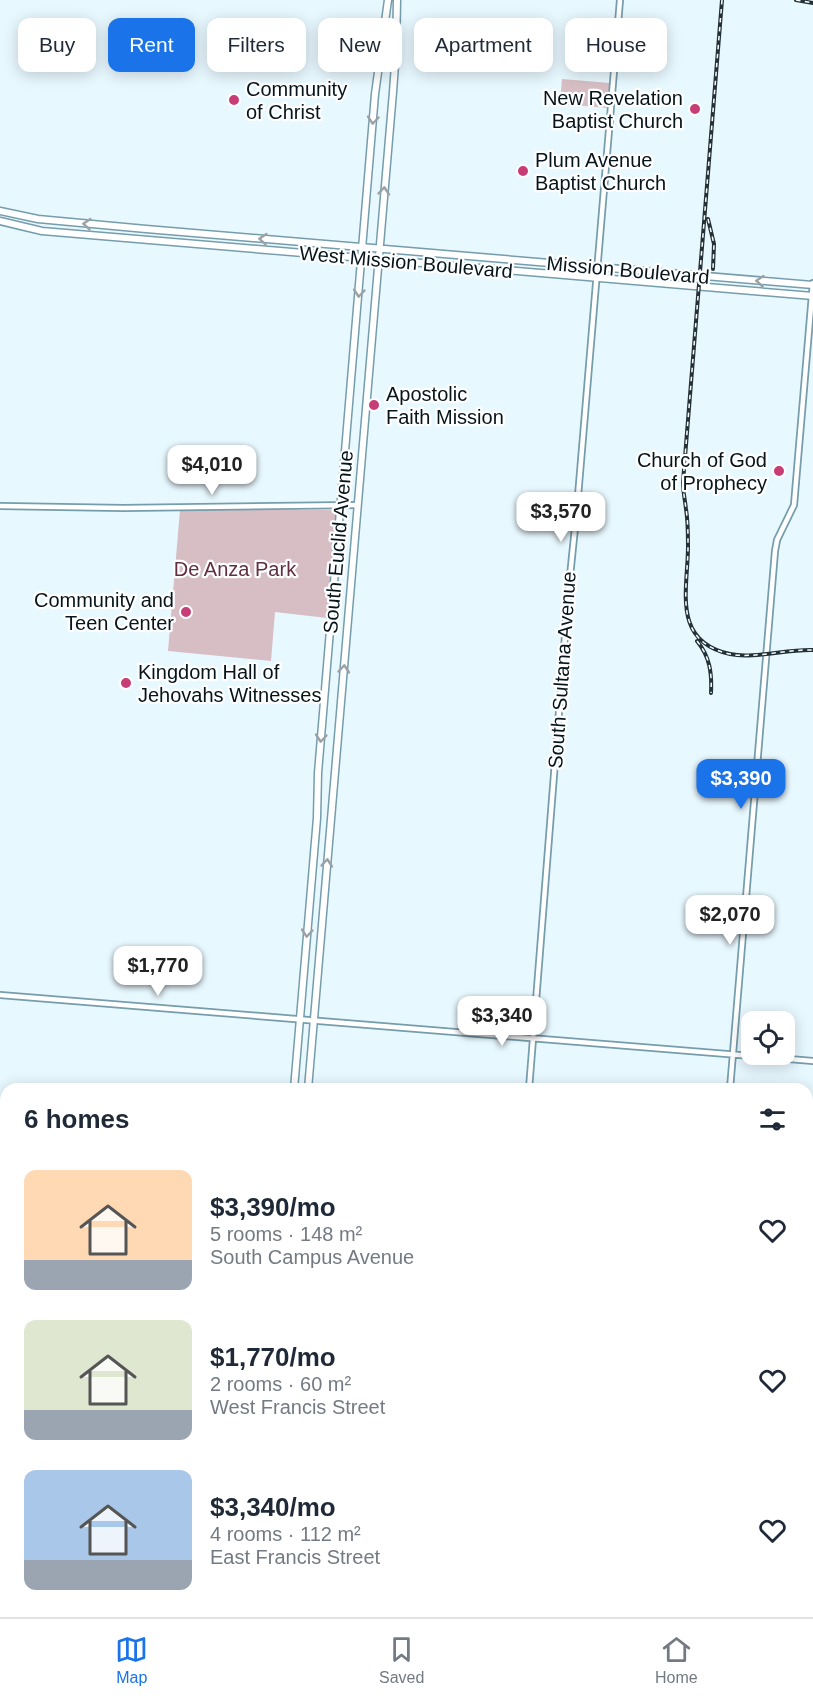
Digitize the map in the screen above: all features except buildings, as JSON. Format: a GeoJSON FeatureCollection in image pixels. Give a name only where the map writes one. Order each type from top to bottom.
{"type":"FeatureCollection","features":[{"type":"Feature","properties":{"kind":"main road","name":"South Euclid Avenue"},"geometry":{"type":"LineString","coordinates":[[295,1083],[375,91],[388,0]]}},
{"type":"Feature","properties":{"kind":"main road","name":"South Euclid Avenue"},"geometry":{"type":"LineString","coordinates":[[309,1083],[379,249],[397,0]]}},
{"type":"Feature","properties":{"kind":"main road","name":"West Mission Boulevard"},"geometry":{"type":"LineString","coordinates":[[0,211],[38,219],[371,249]]}},
{"type":"Feature","properties":{"kind":"main road","name":"West Mission Boulevard"},"geometry":{"type":"LineString","coordinates":[[0,222],[42,231],[812,296]]}},
{"type":"Feature","properties":{"kind":"main road","name":"Mission Boulevard"},"geometry":{"type":"LineString","coordinates":[[371,249],[813,285]]}},
{"type":"Feature","properties":{"kind":"street","name":"South Sultana Avenue"},"geometry":{"type":"LineString","coordinates":[[529,1083],[568,586],[577,508],[621,0]]}},
{"type":"Feature","properties":{"kind":"street"},"geometry":{"type":"LineString","coordinates":[[731,1083],[766,642],[777,540],[794,505],[813,285]]}},
{"type":"Feature","properties":{"kind":"street"},"geometry":{"type":"LineString","coordinates":[[0,506],[123,508],[357,505]]}},
{"type":"Feature","properties":{"kind":"street"},"geometry":{"type":"LineString","coordinates":[[0,995],[813,1061]]}},
{"type":"Feature","properties":{"kind":"green space"},"geometry":{"type":"Polygon","coordinates":[[[562,79],[610,83],[608,108],[560,104],[562,79]]]}},
{"type":"Feature","properties":{"kind":"green space","name":"De Anza Park"},"geometry":{"type":"Polygon","coordinates":[[[180,510],[337,510],[327,618],[275,612],[271,661],[168,651],[180,510]]]}},
{"type":"Feature","properties":{"kind":"railway"},"geometry":{"type":"LineString","coordinates":[[722,0],[683,482],[688,532],[687,611],[691,625],[699,638],[711,647],[730,654],[749,655],[813,650]]}},
{"type":"Feature","properties":{"kind":"railway"},"geometry":{"type":"LineString","coordinates":[[796,0],[813,3]]}},
{"type":"Feature","properties":{"kind":"railway"},"geometry":{"type":"LineString","coordinates":[[708,219],[714,244],[713,269]]}},
{"type":"Feature","properties":{"kind":"railway"},"geometry":{"type":"LineString","coordinates":[[697,641],[705,653],[709,666],[711,693]]}},
{"type":"Feature","properties":{"kind":"place","name":"Community of Christ"},"geometry":{"type":"Point","coordinates":[234,100]}},
{"type":"Feature","properties":{"kind":"place","name":"New Revelation Baptist Church"},"geometry":{"type":"Point","coordinates":[695,109]}},
{"type":"Feature","properties":{"kind":"place","name":"Plum Avenue Baptist Church"},"geometry":{"type":"Point","coordinates":[523,171]}},
{"type":"Feature","properties":{"kind":"place","name":"Apostolic Faith Mission"},"geometry":{"type":"Point","coordinates":[374,405]}},
{"type":"Feature","properties":{"kind":"place","name":"Church of God of Prophecy"},"geometry":{"type":"Point","coordinates":[779,471]}},
{"type":"Feature","properties":{"kind":"place","name":"Community and Teen Center"},"geometry":{"type":"Point","coordinates":[186,612]}},
{"type":"Feature","properties":{"kind":"place","name":"Kingdom Hall of Jehovahs Witnesses"},"geometry":{"type":"Point","coordinates":[126,683]}}]}
